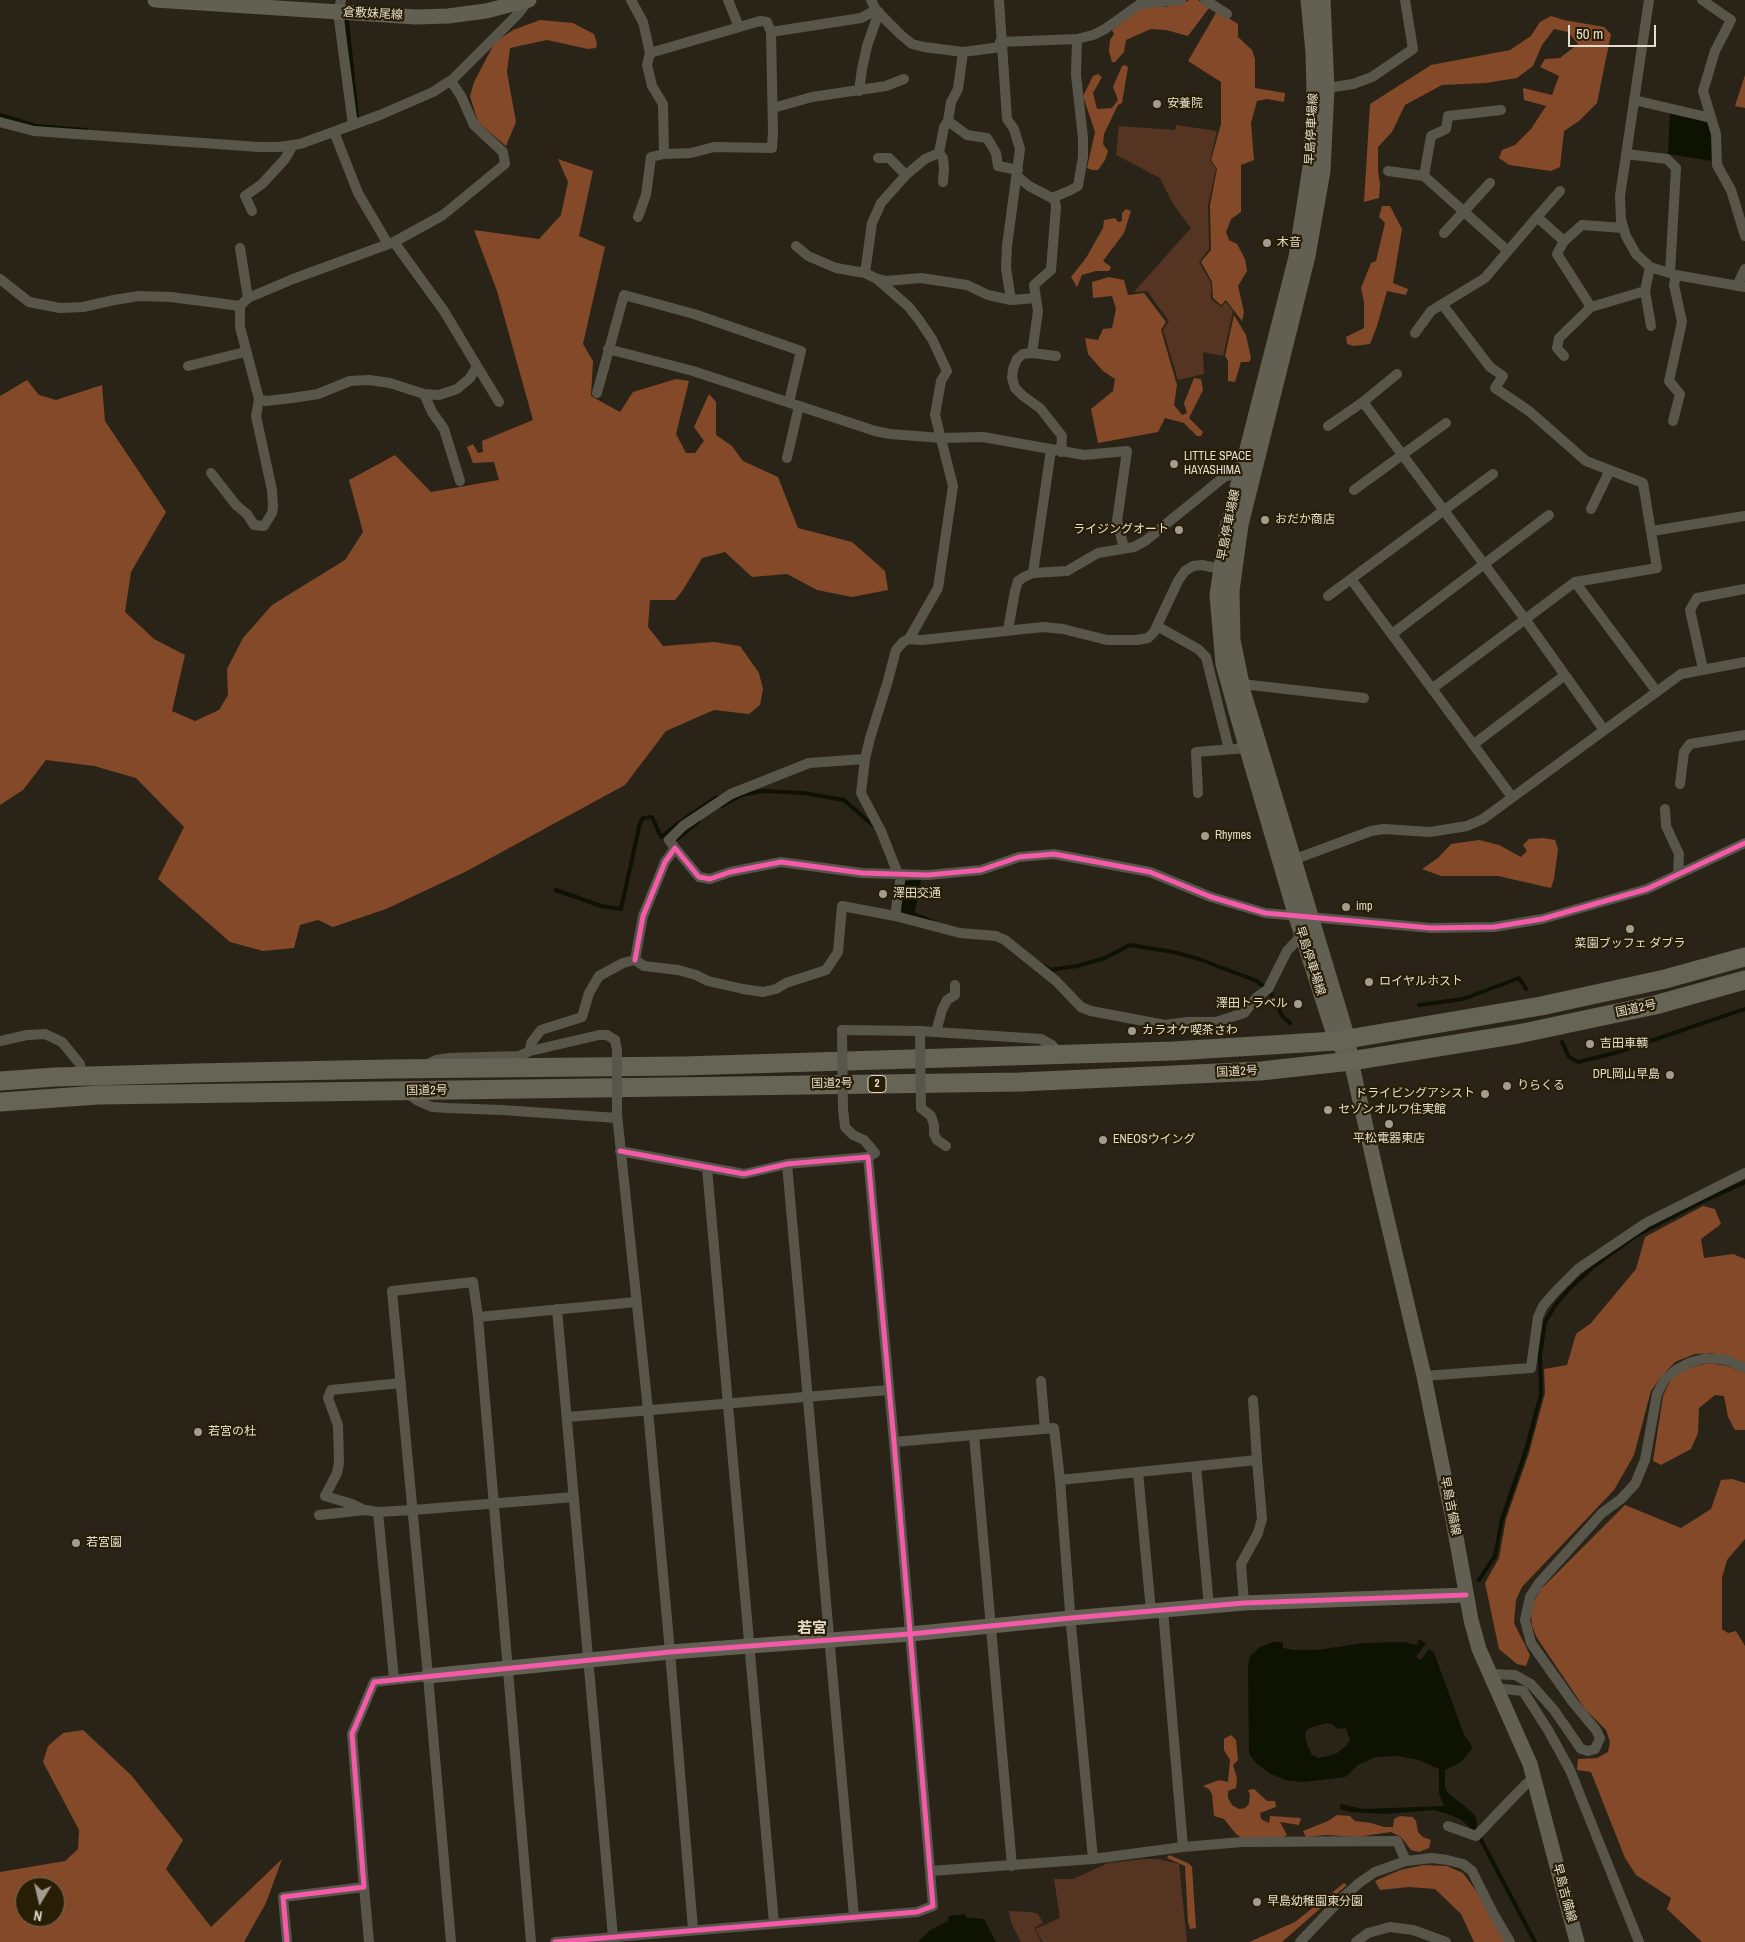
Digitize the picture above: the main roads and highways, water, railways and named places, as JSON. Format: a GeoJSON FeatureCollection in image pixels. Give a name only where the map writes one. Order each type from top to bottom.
{"type":"FeatureCollection","features":[{"type":"Feature","properties":{"kind":"highway","name":"国道2号"},"geometry":{"type":"LineString","coordinates":[[0,1081],[82,1076],[682,1066],[1060,1055],[1173,1051],[1342,1040],[1541,1006],[1665,979],[1745,957]]}},
{"type":"Feature","properties":{"kind":"highway","name":"国道2号"},"geometry":{"type":"LineString","coordinates":[[0,1102],[98,1095],[1020,1082],[1262,1071],[1351,1061],[1518,1034],[1655,1005],[1745,980]]}},
{"type":"Feature","properties":{"kind":"main road","name":"倉敷妹尾線"},"geometry":{"type":"LineString","coordinates":[[155,0],[340,6],[416,17],[448,16],[486,11],[529,0]]}},
{"type":"Feature","properties":{"kind":"main road","name":"早島停車場線"},"geometry":{"type":"LineString","coordinates":[[1308,0],[1314,52],[1310,167],[1296,257],[1247,474],[1232,592],[1233,640],[1242,684],[1288,862],[1296,917],[1342,1040]]}},
{"type":"Feature","properties":{"kind":"main road","name":"早島停車場線"},"geometry":{"type":"LineString","coordinates":[[1323,0],[1327,88],[1323,171],[1316,218],[1308,256],[1247,474],[1226,527],[1217,595],[1223,664],[1247,748],[1288,862],[1312,918],[1342,1040]]}},
{"type":"Feature","properties":{"kind":"main road","name":"早島吉備線"},"geometry":{"type":"LineString","coordinates":[[1342,1040],[1351,1061],[1424,1376],[1454,1520],[1466,1594],[1479,1649],[1530,1764],[1577,1942]]}},
{"type":"Feature","properties":{"kind":"main road"},"geometry":{"type":"LineString","coordinates":[[428,1676],[670,1652],[910,1634],[1244,1603],[1466,1594]]}},
{"type":"Feature","properties":{"kind":"waterway"},"geometry":{"type":"LineString","coordinates":[[347,21],[357,118]]}},
{"type":"Feature","properties":{"kind":"waterway"},"geometry":{"type":"LineString","coordinates":[[0,115],[36,126],[86,130]]}},
{"type":"Feature","properties":{"kind":"waterway"},"geometry":{"type":"LineString","coordinates":[[722,806],[741,795],[763,791],[804,793],[844,800],[875,827]]}},
{"type":"Feature","properties":{"kind":"waterway"},"geometry":{"type":"LineString","coordinates":[[556,890],[601,906],[621,909],[640,823],[643,818],[652,817],[661,837],[717,797]]}},
{"type":"Feature","properties":{"kind":"waterway"},"geometry":{"type":"LineString","coordinates":[[677,839],[699,821]]}},
{"type":"Feature","properties":{"kind":"waterway"},"geometry":{"type":"LineString","coordinates":[[911,913],[932,921]]}},
{"type":"Feature","properties":{"kind":"waterway"},"geometry":{"type":"LineString","coordinates":[[1044,966],[1050,970],[1077,966],[1105,958],[1130,945],[1173,952],[1196,958],[1257,981],[1270,992],[1283,1017],[1290,1023]]}},
{"type":"Feature","properties":{"kind":"waterway"},"geometry":{"type":"LineString","coordinates":[[1419,1005],[1463,999],[1519,978],[1526,989]]}},
{"type":"Feature","properties":{"kind":"waterway"},"geometry":{"type":"LineString","coordinates":[[1562,1042],[1569,1057],[1578,1062],[1615,1053],[1745,1009]]}},
{"type":"Feature","properties":{"kind":"waterway"},"geometry":{"type":"LineString","coordinates":[[1479,1580],[1495,1556],[1502,1519],[1526,1450],[1541,1394],[1540,1355],[1545,1322],[1556,1304],[1593,1267],[1637,1235],[1745,1182]]}},
{"type":"Feature","properties":{"kind":"waterway"},"geometry":{"type":"LineString","coordinates":[[1479,1836],[1535,1942]]}},
{"type":"Feature","properties":{"kind":"place","name":"安養院"},"geometry":{"type":"Point","coordinates":[1157,104]}},
{"type":"Feature","properties":{"kind":"place","name":"木音"},"geometry":{"type":"Point","coordinates":[1267,243]}},
{"type":"Feature","properties":{"kind":"place","name":"LITTLE SPACE HAYASHIMA"},"geometry":{"type":"Point","coordinates":[1174,464]}},
{"type":"Feature","properties":{"kind":"place","name":"おだか商店"},"geometry":{"type":"Point","coordinates":[1265,520]}},
{"type":"Feature","properties":{"kind":"place","name":"ライジングオート"},"geometry":{"type":"Point","coordinates":[1179,530]}},
{"type":"Feature","properties":{"kind":"place","name":"Rhymes"},"geometry":{"type":"Point","coordinates":[1205,836]}},
{"type":"Feature","properties":{"kind":"place","name":"澤田交通"},"geometry":{"type":"Point","coordinates":[883,894]}},
{"type":"Feature","properties":{"kind":"place","name":"imp"},"geometry":{"type":"Point","coordinates":[1346,907]}},
{"type":"Feature","properties":{"kind":"place","name":"菜園ブッフェ ダブラ"},"geometry":{"type":"Point","coordinates":[1630,929]}},
{"type":"Feature","properties":{"kind":"place","name":"ロイヤルホスト"},"geometry":{"type":"Point","coordinates":[1369,982]}},
{"type":"Feature","properties":{"kind":"place","name":"澤田トラベル"},"geometry":{"type":"Point","coordinates":[1298,1004]}},
{"type":"Feature","properties":{"kind":"place","name":"カラオケ喫茶さわ"},"geometry":{"type":"Point","coordinates":[1132,1031]}},
{"type":"Feature","properties":{"kind":"place","name":"吉田車輌"},"geometry":{"type":"Point","coordinates":[1590,1044]}},
{"type":"Feature","properties":{"kind":"place","name":"DPL岡山早島"},"geometry":{"type":"Point","coordinates":[1670,1075]}},
{"type":"Feature","properties":{"kind":"place","name":"りらくる"},"geometry":{"type":"Point","coordinates":[1507,1086]}},
{"type":"Feature","properties":{"kind":"place","name":"ドライビングアシスト"},"geometry":{"type":"Point","coordinates":[1485,1094]}},
{"type":"Feature","properties":{"kind":"place","name":"セゾンオルワ住実館"},"geometry":{"type":"Point","coordinates":[1328,1110]}},
{"type":"Feature","properties":{"kind":"place","name":"平松電器東店"},"geometry":{"type":"Point","coordinates":[1389,1124]}},
{"type":"Feature","properties":{"kind":"place","name":"ENEOSウイング"},"geometry":{"type":"Point","coordinates":[1103,1140]}},
{"type":"Feature","properties":{"kind":"place","name":"若宮の杜"},"geometry":{"type":"Point","coordinates":[198,1432]}},
{"type":"Feature","properties":{"kind":"place","name":"若宮園"},"geometry":{"type":"Point","coordinates":[76,1543]}},
{"type":"Feature","properties":{"kind":"place","name":"早島幼稚園東分園"},"geometry":{"type":"Point","coordinates":[1257,1902]}},
{"type":"Feature","properties":{"kind":"district","name":"若宮"},"geometry":{"type":"Point","coordinates":[812,1629]}}]}
